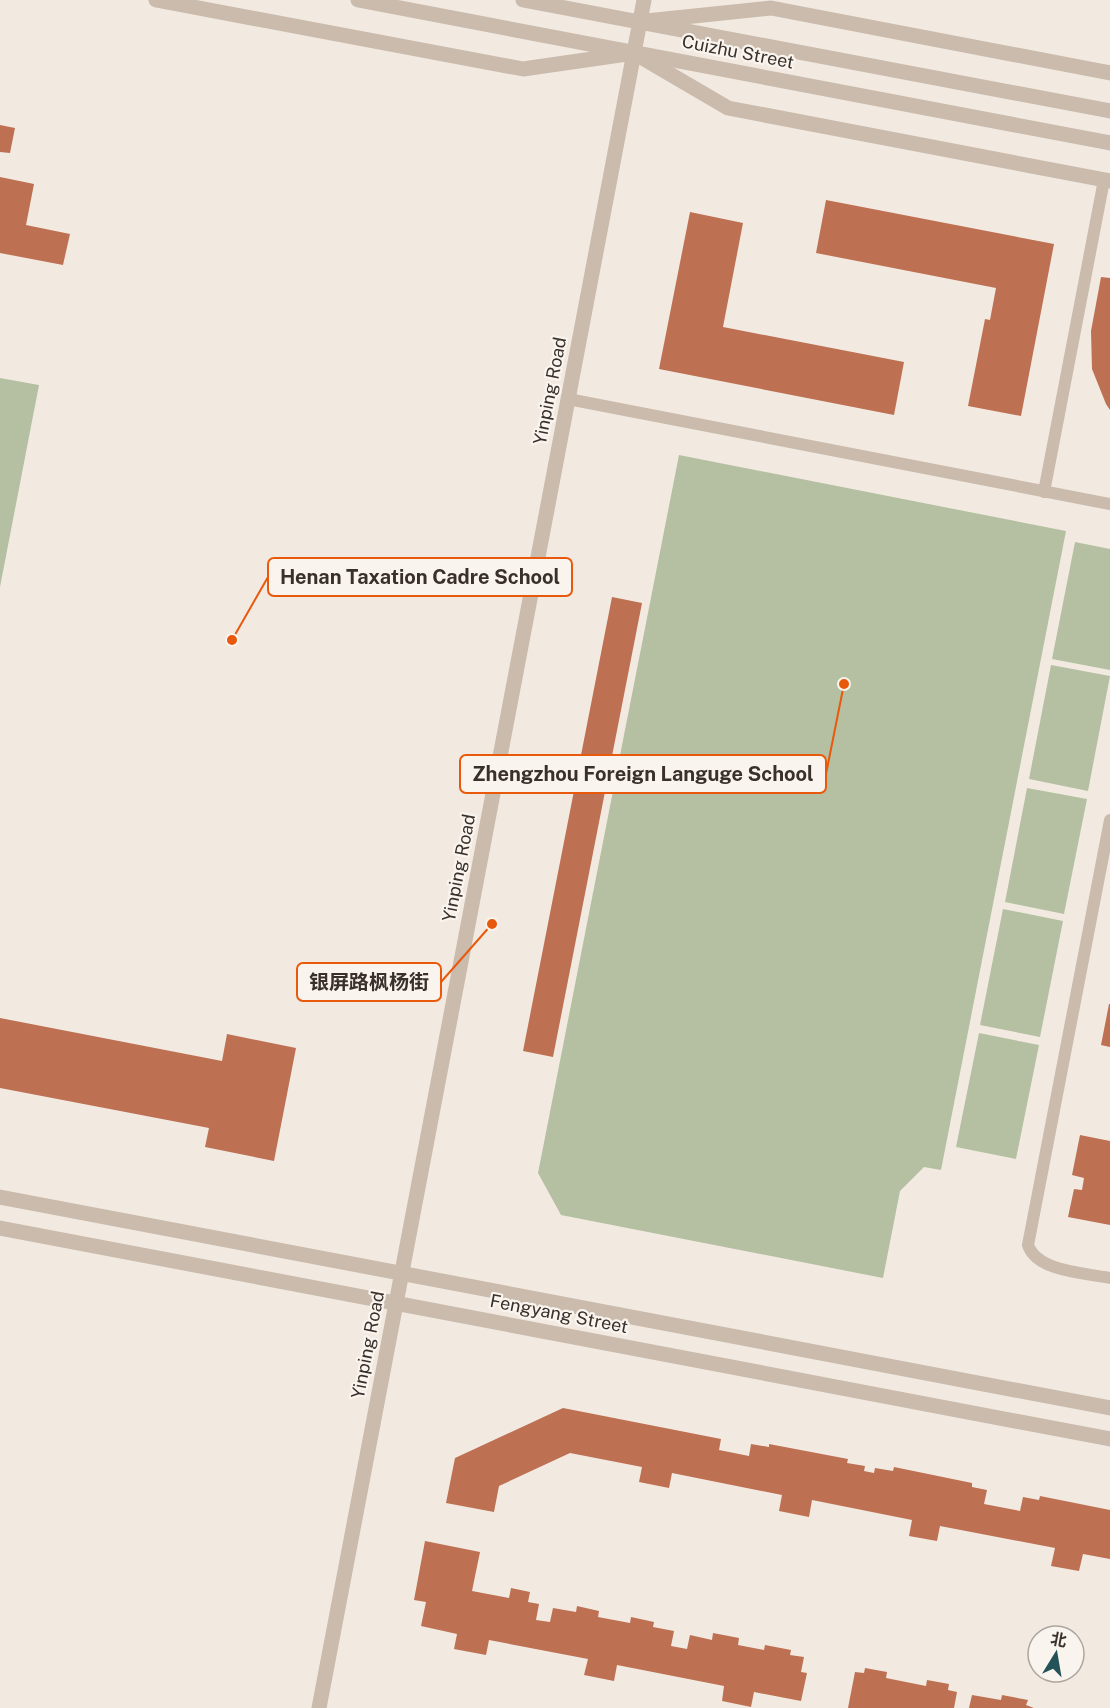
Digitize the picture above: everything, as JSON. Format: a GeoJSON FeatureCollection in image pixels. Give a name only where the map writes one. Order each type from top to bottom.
{"type":"FeatureCollection","features":[{"type":"Feature","properties":{"kind":"street"},"geometry":{"type":"LineString","coordinates":[[156,0],[524,69],[634,52],[728,108],[1107,180]]}},
{"type":"Feature","properties":{"kind":"street","name":"Cuizhu Street"},"geometry":{"type":"LineString","coordinates":[[358,0],[1110,143]]}},
{"type":"Feature","properties":{"kind":"street","name":"Cuizhu Street"},"geometry":{"type":"LineString","coordinates":[[524,0],[1110,111]]}},
{"type":"Feature","properties":{"kind":"street","name":"Yinping Road"},"geometry":{"type":"LineString","coordinates":[[319,1708],[644,0]]}},
{"type":"Feature","properties":{"kind":"street"},"geometry":{"type":"LineString","coordinates":[[640,22],[771,8],[1110,73]]}},
{"type":"Feature","properties":{"kind":"street","name":"Fengyang Street"},"geometry":{"type":"LineString","coordinates":[[0,1197],[1110,1408]]}},
{"type":"Feature","properties":{"kind":"street","name":"Fengyang Street"},"geometry":{"type":"LineString","coordinates":[[0,1228],[1110,1439]]}},
{"type":"Feature","properties":{"kind":"lane"},"geometry":{"type":"LineString","coordinates":[[1044,492],[1107,180]]}},
{"type":"Feature","properties":{"kind":"lane"},"geometry":{"type":"LineString","coordinates":[[568,399],[1110,504]]}},
{"type":"Feature","properties":{"kind":"lane"},"geometry":{"type":"LineString","coordinates":[[1110,820],[1028,1245],[1031,1254],[1049,1266],[1110,1278]]}},
{"type":"Feature","properties":{"kind":"green space"},"geometry":{"type":"Polygon","coordinates":[[[0,378],[39,385],[0,587],[0,378]]]}},
{"type":"Feature","properties":{"kind":"green space"},"geometry":{"type":"Polygon","coordinates":[[[679,455],[1066,531],[941,1170],[924,1167],[900,1191],[883,1278],[561,1215],[538,1173],[679,455]]]}},
{"type":"Feature","properties":{"kind":"green space"},"geometry":{"type":"Polygon","coordinates":[[[1075,542],[1110,549],[1110,670],[1052,659],[1075,542]]]}},
{"type":"Feature","properties":{"kind":"green space"},"geometry":{"type":"Polygon","coordinates":[[[1051,665],[1110,676],[1088,791],[1029,779],[1051,665]]]}},
{"type":"Feature","properties":{"kind":"green space"},"geometry":{"type":"Polygon","coordinates":[[[1027,788],[1087,799],[1064,914],[1005,902],[1027,788]]]}},
{"type":"Feature","properties":{"kind":"green space"},"geometry":{"type":"Polygon","coordinates":[[[1003,909],[1063,921],[1040,1037],[980,1025],[1003,909]]]}},
{"type":"Feature","properties":{"kind":"green space"},"geometry":{"type":"Polygon","coordinates":[[[979,1033],[1039,1045],[1016,1159],[956,1147],[979,1033]]]}},
{"type":"Feature","properties":{"kind":"building"},"geometry":{"type":"Polygon","coordinates":[[[0,125],[15,128],[10,153],[0,152],[0,125]]]}},
{"type":"Feature","properties":{"kind":"building"},"geometry":{"type":"Polygon","coordinates":[[[0,177],[34,184],[26,225],[70,234],[63,265],[0,253],[0,177]]]}},
{"type":"Feature","properties":{"kind":"building"},"geometry":{"type":"Polygon","coordinates":[[[826,200],[1054,244],[1021,416],[968,406],[985,319],[990,320],[996,288],[816,253],[826,200]]]}},
{"type":"Feature","properties":{"kind":"building"},"geometry":{"type":"Polygon","coordinates":[[[690,212],[743,223],[723,327],[904,362],[894,415],[659,369],[690,212]]]}},
{"type":"Feature","properties":{"kind":"building"},"geometry":{"type":"Polygon","coordinates":[[[1101,277],[1110,278],[1110,410],[1092,369],[1091,331],[1101,277]]]}},
{"type":"Feature","properties":{"kind":"building"},"geometry":{"type":"Polygon","coordinates":[[[612,597],[642,603],[553,1057],[523,1051],[612,597]]]}},
{"type":"Feature","properties":{"kind":"building"},"geometry":{"type":"Polygon","coordinates":[[[1110,1004],[1110,1047],[1101,1045],[1110,1004]]]}},
{"type":"Feature","properties":{"kind":"building"},"geometry":{"type":"Polygon","coordinates":[[[0,1018],[222,1061],[227,1034],[296,1048],[274,1161],[205,1147],[209,1128],[0,1088],[0,1018]]]}},
{"type":"Feature","properties":{"kind":"building"},"geometry":{"type":"Polygon","coordinates":[[[1080,1135],[1110,1141],[1110,1225],[1068,1217],[1074,1189],[1082,1190],[1084,1178],[1072,1175],[1080,1135]]]}},
{"type":"Feature","properties":{"kind":"building"},"geometry":{"type":"Polygon","coordinates":[[[563,1408],[721,1439],[719,1450],[749,1456],[751,1444],[769,1447],[769,1444],[848,1459],[847,1463],[865,1466],[864,1471],[874,1473],[875,1468],[893,1471],[894,1467],[972,1483],[972,1487],[987,1490],[984,1504],[1020,1511],[1023,1497],[1039,1500],[1040,1496],[1110,1510],[1110,1559],[1083,1554],[1079,1571],[1051,1566],[1055,1548],[940,1526],[937,1541],[909,1536],[912,1520],[812,1500],[809,1517],[779,1511],[782,1495],[672,1473],[669,1488],[639,1482],[642,1467],[570,1453],[499,1486],[494,1512],[446,1503],[455,1458],[563,1408]]]}},
{"type":"Feature","properties":{"kind":"building"},"geometry":{"type":"Polygon","coordinates":[[[425,1541],[480,1552],[472,1591],[509,1598],[511,1588],[530,1592],[528,1602],[539,1604],[536,1620],[550,1622],[553,1608],[576,1612],[577,1606],[599,1611],[598,1617],[630,1623],[631,1617],[654,1622],[653,1627],[674,1631],[671,1646],[687,1649],[690,1635],[712,1640],[713,1633],[739,1638],[738,1645],[764,1650],[765,1645],[791,1650],[790,1655],[804,1657],[801,1672],[807,1673],[801,1701],[754,1692],[751,1707],[722,1701],[724,1686],[617,1665],[614,1681],[584,1675],[588,1659],[489,1640],[486,1655],[454,1649],[457,1634],[421,1626],[426,1602],[414,1600],[425,1541]]]}},
{"type":"Feature","properties":{"kind":"building"},"geometry":{"type":"Polygon","coordinates":[[[865,1668],[887,1672],[886,1678],[926,1686],[927,1680],[949,1684],[948,1690],[957,1692],[954,1708],[848,1708],[855,1672],[864,1673],[865,1668]]]}},
{"type":"Feature","properties":{"kind":"building"},"geometry":{"type":"Polygon","coordinates":[[[972,1695],[1001,1700],[1002,1695],[1028,1700],[1026,1705],[1034,1708],[969,1708],[972,1695]]]}},
{"type":"Feature","properties":{"kind":"place","name":"Henan Taxation Cadre School"},"geometry":{"type":"Point","coordinates":[232,640]}},
{"type":"Feature","properties":{"kind":"place","name":"Zhengzhou Foreign Languge School"},"geometry":{"type":"Point","coordinates":[844,684]}},
{"type":"Feature","properties":{"kind":"place","name":"银屏路枫杨街"},"geometry":{"type":"Point","coordinates":[492,924]}}]}
